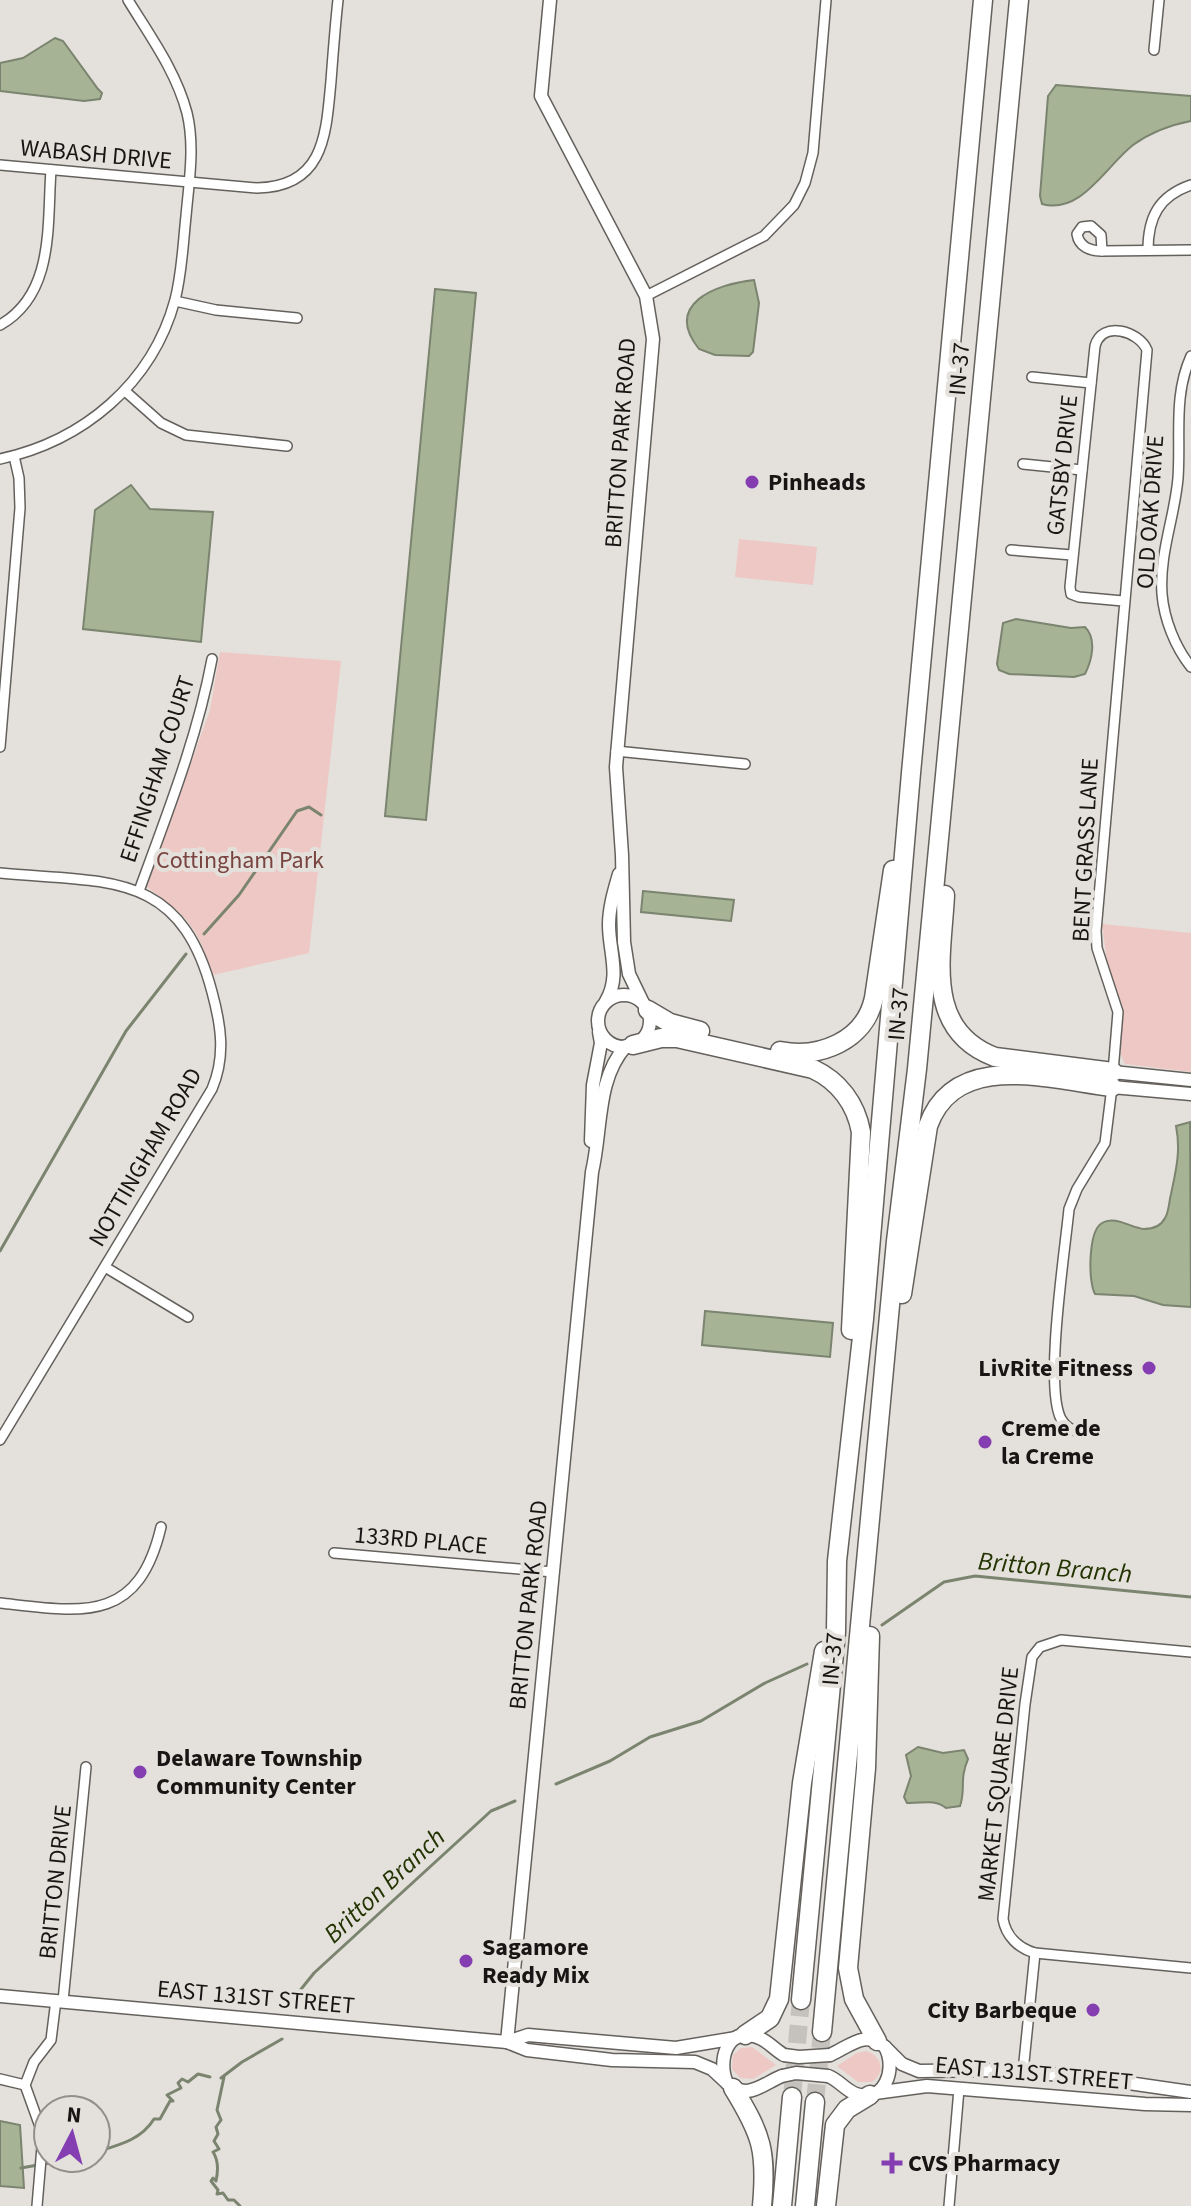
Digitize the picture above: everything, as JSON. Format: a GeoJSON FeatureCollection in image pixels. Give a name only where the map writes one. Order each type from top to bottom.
{"type":"FeatureCollection","features":[{"type":"Feature","properties":{"kind":"highway","name":"IN-37"},"geometry":{"type":"LineString","coordinates":[[801,2000],[836,1632],[837,1561],[844,1484],[864,1319],[983,0]]}},
{"type":"Feature","properties":{"kind":"highway","name":"IN-37"},"geometry":{"type":"LineString","coordinates":[[822,2032],[1019,0]]}},
{"type":"Feature","properties":{"kind":"highway"},"geometry":{"type":"LineString","coordinates":[[947,766],[949,808],[941,988],[948,1016],[966,1041],[995,1057],[1112,1079]]}},
{"type":"Feature","properties":{"kind":"highway"},"geometry":{"type":"LineString","coordinates":[[645,1007],[679,1026],[796,1053],[826,1049],[850,1037],[862,1024],[873,1004],[903,802],[911,773]]}},
{"type":"Feature","properties":{"kind":"highway"},"geometry":{"type":"LineString","coordinates":[[630,1046],[661,1038],[677,1038],[813,1069],[835,1082],[852,1105],[859,1122],[861,1140],[844,1484]]}},
{"type":"Feature","properties":{"kind":"highway"},"geometry":{"type":"LineString","coordinates":[[881,1402],[893,1363],[928,1126],[940,1102],[961,1085],[981,1076],[1112,1079]]}},
{"type":"Feature","properties":{"kind":"highway"},"geometry":{"type":"LineString","coordinates":[[869,1525],[872,1578],[866,1768],[848,1968],[854,1999],[881,2044]]}},
{"type":"Feature","properties":{"kind":"highway"},"geometry":{"type":"LineString","coordinates":[[740,2037],[770,2018],[779,1999],[806,1754],[837,1561]]}},
{"type":"Feature","properties":{"kind":"highway"},"geometry":{"type":"LineString","coordinates":[[730,2085],[755,2124],[763,2147],[762,2206]]}},
{"type":"Feature","properties":{"kind":"highway"},"geometry":{"type":"LineString","coordinates":[[826,2206],[835,2125],[847,2109],[872,2094]]}},
{"type":"Feature","properties":{"kind":"highway"},"geometry":{"type":"LineString","coordinates":[[782,2206],[792,2097]]}},
{"type":"Feature","properties":{"kind":"highway"},"geometry":{"type":"LineString","coordinates":[[805,2206],[815,2102]]}},
{"type":"Feature","properties":{"kind":"street"},"geometry":{"type":"LineString","coordinates":[[0,459],[38,449],[81,427],[125,391],[159,341],[175,301],[182,259],[191,138],[183,100],[169,67],[128,0]]}},
{"type":"Feature","properties":{"kind":"street","name":"WABASH DRIVE"},"geometry":{"type":"LineString","coordinates":[[0,165],[275,187],[298,177],[316,159],[326,132],[338,0]]}},
{"type":"Feature","properties":{"kind":"street","name":"BRITTON PARK ROAD"},"geometry":{"type":"LineString","coordinates":[[550,0],[541,96],[646,296],[653,339],[616,751],[623,933],[627,966],[645,1007]]}},
{"type":"Feature","properties":{"kind":"street"},"geometry":{"type":"LineString","coordinates":[[646,296],[764,236],[794,205],[805,183],[813,153],[826,0]]}},
{"type":"Feature","properties":{"kind":"street"},"geometry":{"type":"LineString","coordinates":[[1154,50],[1159,0]]}},
{"type":"Feature","properties":{"kind":"street"},"geometry":{"type":"LineString","coordinates":[[0,325],[26,305],[39,281],[51,170]]}},
{"type":"Feature","properties":{"kind":"street"},"geometry":{"type":"LineString","coordinates":[[1148,250],[1150,224],[1164,200],[1191,185]]}},
{"type":"Feature","properties":{"kind":"street"},"geometry":{"type":"LineString","coordinates":[[1102,251],[1191,250]]}},
{"type":"Feature","properties":{"kind":"street"},"geometry":{"type":"LineString","coordinates":[[175,301],[226,311],[297,318]]}},
{"type":"Feature","properties":{"kind":"street","name":"GATSBY DRIVE"},"geometry":{"type":"LineString","coordinates":[[1123,601],[1071,594],[1072,555],[1096,339],[1117,330],[1133,333],[1143,340]]}},
{"type":"Feature","properties":{"kind":"street","name":"BENT GRASS LANE"},"geometry":{"type":"LineString","coordinates":[[1081,1433],[1068,1428],[1060,1418],[1054,1368],[1069,1209],[1077,1189],[1105,1143],[1118,1012],[1098,954],[1096,931],[1123,601],[1147,360],[1143,340]]}},
{"type":"Feature","properties":{"kind":"street","name":"OLD OAK DRIVE"},"geometry":{"type":"LineString","coordinates":[[1191,357],[1185,369],[1177,413],[1178,478],[1164,554],[1162,593],[1170,630],[1191,667]]}},
{"type":"Feature","properties":{"kind":"street"},"geometry":{"type":"LineString","coordinates":[[1032,377],[1091,383]]}},
{"type":"Feature","properties":{"kind":"street"},"geometry":{"type":"LineString","coordinates":[[125,391],[161,423],[186,435],[287,446]]}},
{"type":"Feature","properties":{"kind":"street"},"geometry":{"type":"LineString","coordinates":[[0,747],[20,508],[19,478],[14,456]]}},
{"type":"Feature","properties":{"kind":"street"},"geometry":{"type":"LineString","coordinates":[[1023,464],[1082,470]]}},
{"type":"Feature","properties":{"kind":"street"},"geometry":{"type":"LineString","coordinates":[[1011,550],[1072,555]]}},
{"type":"Feature","properties":{"kind":"street","name":"EFFINGHAM COURT"},"geometry":{"type":"LineString","coordinates":[[139,891],[203,707],[212,659]]}},
{"type":"Feature","properties":{"kind":"street"},"geometry":{"type":"LineString","coordinates":[[616,751],[745,764]]}},
{"type":"Feature","properties":{"kind":"street","name":"BRITTON PARK ROAD"},"geometry":{"type":"LineString","coordinates":[[604,1004],[614,979],[610,917],[622,868]]}},
{"type":"Feature","properties":{"kind":"street","name":"NOTTINGHAM ROAD"},"geometry":{"type":"LineString","coordinates":[[0,873],[107,884],[139,891],[172,913],[197,947],[219,1021],[221,1053],[212,1089],[0,1440]]}},
{"type":"Feature","properties":{"kind":"street"},"geometry":{"type":"LineString","coordinates":[[627,995],[645,1007],[649,1027],[646,1034],[630,1046],[608,1042],[598,1027],[604,1004],[611,998],[627,995]]}},
{"type":"Feature","properties":{"kind":"street","name":"BRITTON PARK ROAD"},"geometry":{"type":"LineString","coordinates":[[592,1172],[593,1085],[601,1043],[598,1027]]}},
{"type":"Feature","properties":{"kind":"street","name":"BRITTON PARK ROAD"},"geometry":{"type":"LineString","coordinates":[[507,2042],[592,1172],[608,1077],[613,1062],[630,1046]]}},
{"type":"Feature","properties":{"kind":"street"},"geometry":{"type":"LineString","coordinates":[[1112,1079],[1191,1080]]}},
{"type":"Feature","properties":{"kind":"street"},"geometry":{"type":"LineString","coordinates":[[1112,1079],[1191,1094]]}},
{"type":"Feature","properties":{"kind":"street"},"geometry":{"type":"LineString","coordinates":[[105,1267],[188,1317]]}},
{"type":"Feature","properties":{"kind":"street"},"geometry":{"type":"LineString","coordinates":[[0,1603],[75,1610],[105,1605],[124,1594],[144,1575],[161,1527]]}},
{"type":"Feature","properties":{"kind":"street","name":"133RD PLACE"},"geometry":{"type":"LineString","coordinates":[[334,1553],[553,1572]]}},
{"type":"Feature","properties":{"kind":"street","name":"MARKET SQUARE DRIVE"},"geometry":{"type":"LineString","coordinates":[[1035,1953],[1025,1950],[1005,1931],[1003,1919],[1032,1657],[1040,1647],[1061,1640],[1191,1652]]}},
{"type":"Feature","properties":{"kind":"street","name":"BRITTON DRIVE"},"geometry":{"type":"LineString","coordinates":[[25,2085],[34,2062],[51,2040],[60,2001],[86,1767]]}},
{"type":"Feature","properties":{"kind":"street"},"geometry":{"type":"LineString","coordinates":[[1023,2072],[1035,1953],[1191,1968]]}},
{"type":"Feature","properties":{"kind":"street","name":"EAST 131ST STREET"},"geometry":{"type":"LineString","coordinates":[[0,1996],[507,2042],[527,2050],[612,2060],[695,2062],[712,2069],[730,2085]]}},
{"type":"Feature","properties":{"kind":"street","name":"EAST 131ST STREET"},"geometry":{"type":"LineString","coordinates":[[507,2042],[528,2035],[676,2048],[714,2044],[740,2037]]}},
{"type":"Feature","properties":{"kind":"street"},"geometry":{"type":"LineString","coordinates":[[756,2036],[784,2055],[799,2057],[830,2055],[857,2040],[881,2044],[890,2057],[890,2074],[885,2084],[872,2094],[855,2094],[828,2076],[796,2073],[782,2076],[755,2091],[744,2092],[730,2085],[723,2070],[723,2056],[740,2037],[756,2036]]}},
{"type":"Feature","properties":{"kind":"street","name":"EAST 131ST STREET"},"geometry":{"type":"LineString","coordinates":[[881,2044],[902,2064],[919,2071],[1023,2072],[1087,2077],[1191,2092]]}},
{"type":"Feature","properties":{"kind":"street"},"geometry":{"type":"LineString","coordinates":[[0,2079],[25,2085],[40,2124],[43,2147],[37,2206]]}},
{"type":"Feature","properties":{"kind":"street","name":"EAST 131ST STREET"},"geometry":{"type":"LineString","coordinates":[[872,2094],[915,2087],[1191,2105]]}},
{"type":"Feature","properties":{"kind":"street"},"geometry":{"type":"LineString","coordinates":[[949,2206],[959,2089]]}},
{"type":"Feature","properties":{"kind":"green space"},"geometry":{"type":"Polygon","coordinates":[[[739,539],[817,547],[813,585],[735,577],[739,539]]]}},
{"type":"Feature","properties":{"kind":"green space","name":"Cottingham Park"},"geometry":{"type":"Polygon","coordinates":[[[220,652],[341,661],[309,953],[213,975],[202,945],[189,924],[147,887],[210,710],[220,652]]]}},
{"type":"Feature","properties":{"kind":"green space"},"geometry":{"type":"Polygon","coordinates":[[[1102,924],[1191,933],[1191,1072],[1125,1064],[1120,1053],[1123,1009],[1107,962],[1102,924]]]}},
{"type":"Feature","properties":{"kind":"green space"},"geometry":{"type":"Polygon","coordinates":[[[752,2047],[776,2065],[753,2079],[740,2078],[732,2069],[733,2055],[741,2048],[752,2047]]]}},
{"type":"Feature","properties":{"kind":"green space"},"geometry":{"type":"Polygon","coordinates":[[[866,2051],[879,2060],[880,2065],[879,2074],[872,2082],[858,2082],[837,2066],[857,2053],[866,2051]]]}},
{"type":"Feature","properties":{"kind":"shaded area"},"geometry":{"type":"Polygon","coordinates":[[[55,38],[63,41],[102,93],[100,99],[84,101],[0,91],[0,63],[23,58],[55,38]]]}},
{"type":"Feature","properties":{"kind":"shaded area"},"geometry":{"type":"Polygon","coordinates":[[[1056,85],[1191,96],[1191,121],[1140,140],[1081,196],[1056,205],[1042,204],[1040,196],[1048,96],[1056,85]]]}},
{"type":"Feature","properties":{"kind":"shaded area"},"geometry":{"type":"Polygon","coordinates":[[[754,280],[759,303],[753,352],[749,356],[715,355],[699,349],[689,333],[687,320],[691,308],[710,292],[754,280]]]}},
{"type":"Feature","properties":{"kind":"shaded area"},"geometry":{"type":"Polygon","coordinates":[[[435,289],[476,293],[426,820],[385,816],[435,289]]]}},
{"type":"Feature","properties":{"kind":"shaded area"},"geometry":{"type":"Polygon","coordinates":[[[131,485],[150,509],[213,512],[201,642],[83,629],[95,510],[131,485]]]}},
{"type":"Feature","properties":{"kind":"shaded area"},"geometry":{"type":"Polygon","coordinates":[[[1016,619],[1071,628],[1085,627],[1091,637],[1092,650],[1085,674],[1074,677],[1009,674],[999,670],[997,664],[1003,623],[1016,619]]]}},
{"type":"Feature","properties":{"kind":"shaded area"},"geometry":{"type":"Polygon","coordinates":[[[643,891],[734,900],[731,921],[641,912],[643,891]]]}},
{"type":"Feature","properties":{"kind":"shaded area"},"geometry":{"type":"Polygon","coordinates":[[[1190,1122],[1191,1307],[1163,1305],[1134,1296],[1095,1294],[1091,1257],[1097,1228],[1112,1220],[1144,1229],[1161,1223],[1167,1213],[1176,1169],[1176,1126],[1190,1122]]]}},
{"type":"Feature","properties":{"kind":"shaded area"},"geometry":{"type":"Polygon","coordinates":[[[705,1311],[833,1323],[830,1357],[702,1345],[705,1311]]]}},
{"type":"Feature","properties":{"kind":"shaded area"},"geometry":{"type":"Polygon","coordinates":[[[918,1747],[943,1753],[964,1750],[968,1759],[960,1806],[946,1808],[932,1802],[907,1803],[904,1797],[911,1776],[906,1755],[918,1747]]]}},
{"type":"Feature","properties":{"kind":"shaded area"},"geometry":{"type":"Polygon","coordinates":[[[0,2121],[20,2125],[24,2188],[0,2186],[0,2121]]]}},
{"type":"Feature","properties":{"kind":"waterway"},"geometry":{"type":"LineString","coordinates":[[204,934],[239,895],[297,811],[309,807],[321,815]]}},
{"type":"Feature","properties":{"kind":"waterway"},"geometry":{"type":"LineString","coordinates":[[0,1251],[126,1031],[186,954]]}},
{"type":"Feature","properties":{"kind":"waterway","name":"Britton Branch"},"geometry":{"type":"LineString","coordinates":[[882,1625],[944,1582],[975,1576],[1191,1597]]}},
{"type":"Feature","properties":{"kind":"waterway","name":"Britton Branch"},"geometry":{"type":"LineString","coordinates":[[556,1784],[610,1761],[650,1737],[701,1721],[765,1683],[807,1664]]}},
{"type":"Feature","properties":{"kind":"waterway","name":"Britton Branch"},"geometry":{"type":"LineString","coordinates":[[286,2008],[314,1973],[491,1811],[515,1801]]}},
{"type":"Feature","properties":{"kind":"waterway","name":"Britton Branch"},"geometry":{"type":"LineString","coordinates":[[221,2078],[282,2039]]}},
{"type":"Feature","properties":{"kind":"waterway"},"geometry":{"type":"LineString","coordinates":[[112,2147],[129,2141],[143,2132],[154,2119],[160,2119],[170,2101],[173,2101],[167,2095],[181,2088],[178,2083],[182,2079],[188,2082],[198,2074],[210,2077]]}},
{"type":"Feature","properties":{"kind":"waterway"},"geometry":{"type":"LineString","coordinates":[[224,2077],[217,2110],[221,2120],[216,2127],[218,2134],[214,2141],[219,2149],[213,2152],[217,2174],[216,2181],[213,2178],[211,2181],[218,2190],[217,2194],[223,2193],[228,2200],[234,2200],[240,2206]]}},
{"type":"Feature","properties":{"kind":"waterway"},"geometry":{"type":"LineString","coordinates":[[21,2168],[32,2166]]}},
{"type":"Feature","properties":{"kind":"tunnel"},"geometry":{"type":"LineString","coordinates":[[792,2097],[801,2000]]}},
{"type":"Feature","properties":{"kind":"tunnel"},"geometry":{"type":"LineString","coordinates":[[815,2102],[822,2032]]}},
{"type":"Feature","properties":{"kind":"place","name":"Pinheads"},"geometry":{"type":"Point","coordinates":[752,482]}},
{"type":"Feature","properties":{"kind":"place","name":"LivRite Fitness"},"geometry":{"type":"Point","coordinates":[1149,1368]}},
{"type":"Feature","properties":{"kind":"place","name":"Creme de la Creme"},"geometry":{"type":"Point","coordinates":[985,1442]}},
{"type":"Feature","properties":{"kind":"place","name":"Delaware Township Community Center"},"geometry":{"type":"Point","coordinates":[140,1772]}},
{"type":"Feature","properties":{"kind":"place","name":"Sagamore Ready Mix"},"geometry":{"type":"Point","coordinates":[466,1961]}},
{"type":"Feature","properties":{"kind":"place","name":"City Barbeque"},"geometry":{"type":"Point","coordinates":[1093,2010]}},
{"type":"Feature","properties":{"kind":"place","name":"CVS Pharmacy"},"geometry":{"type":"Point","coordinates":[892,2163]}}]}
